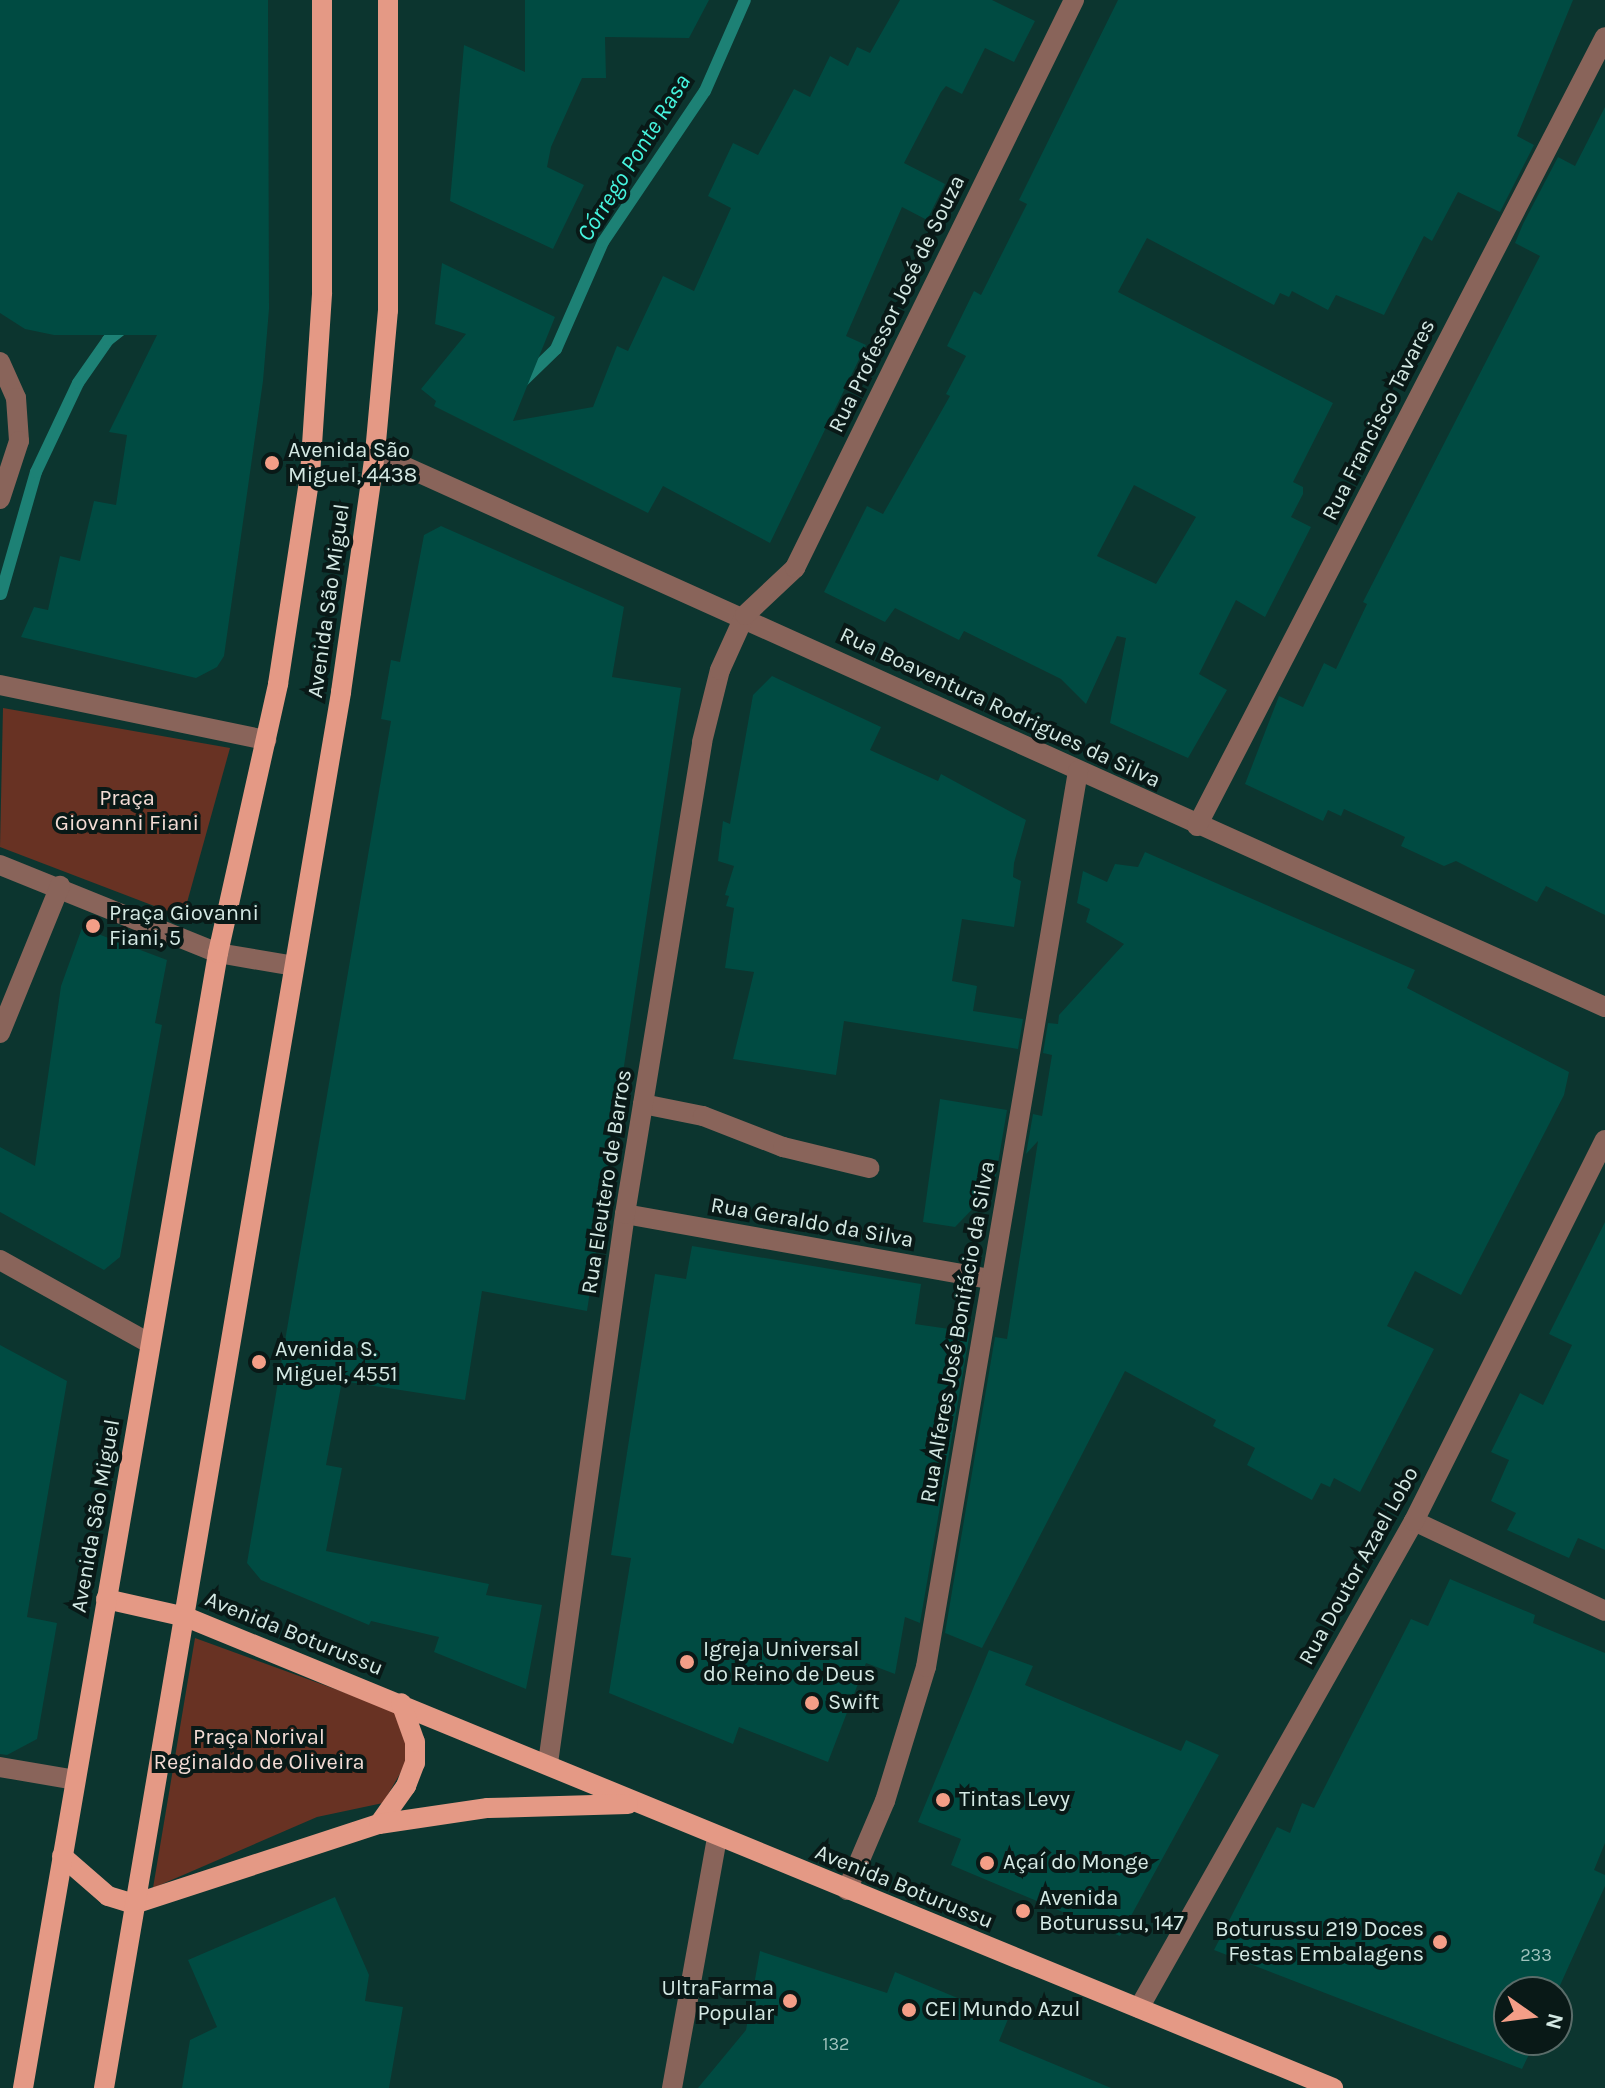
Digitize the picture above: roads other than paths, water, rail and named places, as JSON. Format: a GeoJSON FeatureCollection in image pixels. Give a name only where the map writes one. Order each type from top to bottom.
{"type":"FeatureCollection","features":[{"type":"Feature","properties":{"kind":"main road","name":"Avenida São Miguel"},"geometry":{"type":"LineString","coordinates":[[23,2088],[218,953],[266,740],[310,475],[322,292],[322,0]]}},
{"type":"Feature","properties":{"kind":"main road","name":"Avenida São Miguel"},"geometry":{"type":"LineString","coordinates":[[104,2088],[294,966],[375,453],[388,310],[388,0]]}},
{"type":"Feature","properties":{"kind":"main road","name":"Avenida Boturussu"},"geometry":{"type":"LineString","coordinates":[[106,1599],[186,1617],[548,1763],[635,1804],[1333,2088]]}},
{"type":"Feature","properties":{"kind":"main road"},"geometry":{"type":"LineString","coordinates":[[379,1824],[406,1786],[415,1763],[415,1742],[401,1703]]}},
{"type":"Feature","properties":{"kind":"main road","name":"Avenida Boturussu"},"geometry":{"type":"LineString","coordinates":[[134,1904],[379,1824],[488,1808],[635,1804]]}},
{"type":"Feature","properties":{"kind":"main road"},"geometry":{"type":"LineString","coordinates":[[62,1856],[108,1896],[134,1904]]}},
{"type":"Feature","properties":{"kind":"street","name":"Rua Professor José de Souza"},"geometry":{"type":"LineString","coordinates":[[745,615],[795,568],[1074,0]]}},
{"type":"Feature","properties":{"kind":"street","name":"Rua Francisco Tavares"},"geometry":{"type":"LineString","coordinates":[[1197,826],[1605,37]]}},
{"type":"Feature","properties":{"kind":"street"},"geometry":{"type":"LineString","coordinates":[[0,362],[16,398],[19,441],[0,499]]}},
{"type":"Feature","properties":{"kind":"street","name":"Rua Boaventura Rodrigues da Silva"},"geometry":{"type":"LineString","coordinates":[[375,453],[745,615],[1197,826],[1605,1007]]}},
{"type":"Feature","properties":{"kind":"street","name":"Rua Eleutero de Barros"},"geometry":{"type":"LineString","coordinates":[[548,1763],[625,1214],[702,742],[720,670],[745,615]]}},
{"type":"Feature","properties":{"kind":"street"},"geometry":{"type":"LineString","coordinates":[[0,685],[266,740]]}},
{"type":"Feature","properties":{"kind":"street","name":"Rua Alferes José Bonifácio da Silva"},"geometry":{"type":"LineString","coordinates":[[847,1890],[885,1801],[926,1667],[1078,771]]}},
{"type":"Feature","properties":{"kind":"street"},"geometry":{"type":"LineString","coordinates":[[0,865],[60,886],[218,953],[294,966]]}},
{"type":"Feature","properties":{"kind":"street"},"geometry":{"type":"LineString","coordinates":[[0,1033],[60,886]]}},
{"type":"Feature","properties":{"kind":"street"},"geometry":{"type":"LineString","coordinates":[[643,1104],[703,1116],[783,1147],[870,1168]]}},
{"type":"Feature","properties":{"kind":"street","name":"Rua Doutor Azael Lobo"},"geometry":{"type":"LineString","coordinates":[[1139,2008],[1414,1521],[1605,1140]]}},
{"type":"Feature","properties":{"kind":"street","name":"Rua Geraldo da Silva"},"geometry":{"type":"LineString","coordinates":[[625,1214],[990,1279]]}},
{"type":"Feature","properties":{"kind":"street"},"geometry":{"type":"LineString","coordinates":[[0,1260],[149,1343]]}},
{"type":"Feature","properties":{"kind":"street"},"geometry":{"type":"LineString","coordinates":[[1414,1521],[1605,1611]]}},
{"type":"Feature","properties":{"kind":"street"},"geometry":{"type":"LineString","coordinates":[[0,1767],[75,1780]]}},
{"type":"Feature","properties":{"kind":"street"},"geometry":{"type":"LineString","coordinates":[[672,2088],[717,1837]]}},
{"type":"Feature","properties":{"kind":"waterway","name":"Córrego Ponte Rasa"},"geometry":{"type":"LineString","coordinates":[[523,381],[556,349],[603,242],[705,91],[745,0]]}},
{"type":"Feature","properties":{"kind":"waterway","name":"Córrego Ponte Rasa"},"geometry":{"type":"LineString","coordinates":[[1,594],[36,472],[78,383],[108,340],[126,326]]}},
{"type":"Feature","properties":{"kind":"place","name":"Avenida São Miguel, 4438"},"geometry":{"type":"Point","coordinates":[272,463]}},
{"type":"Feature","properties":{"kind":"place","name":"Praça Giovanni Fiani, 5"},"geometry":{"type":"Point","coordinates":[93,926]}},
{"type":"Feature","properties":{"kind":"place","name":"Avenida S. Miguel, 4551"},"geometry":{"type":"Point","coordinates":[259,1362]}},
{"type":"Feature","properties":{"kind":"place","name":"Igreja Universal do Reino de Deus"},"geometry":{"type":"Point","coordinates":[687,1662]}},
{"type":"Feature","properties":{"kind":"place","name":"Swift"},"geometry":{"type":"Point","coordinates":[812,1703]}},
{"type":"Feature","properties":{"kind":"place","name":"Tintas Levy"},"geometry":{"type":"Point","coordinates":[943,1800]}},
{"type":"Feature","properties":{"kind":"place","name":"Açaí do Monge"},"geometry":{"type":"Point","coordinates":[987,1863]}},
{"type":"Feature","properties":{"kind":"place","name":"Avenida Boturussu, 147"},"geometry":{"type":"Point","coordinates":[1023,1911]}},
{"type":"Feature","properties":{"kind":"place","name":"Boturussu 219 Doces Festas Embalagens"},"geometry":{"type":"Point","coordinates":[1440,1942]}},
{"type":"Feature","properties":{"kind":"place","name":"UltraFarma Popular"},"geometry":{"type":"Point","coordinates":[790,2001]}},
{"type":"Feature","properties":{"kind":"place","name":"CEI Mundo Azul"},"geometry":{"type":"Point","coordinates":[909,2010]}},
{"type":"Feature","properties":{"kind":"park label","name":"Praça Giovanni Fiani"},"geometry":{"type":"Point","coordinates":[127,810]}},
{"type":"Feature","properties":{"kind":"park label","name":"Praça Norival Reginaldo de Oliveira"},"geometry":{"type":"Point","coordinates":[259,1750]}}]}
